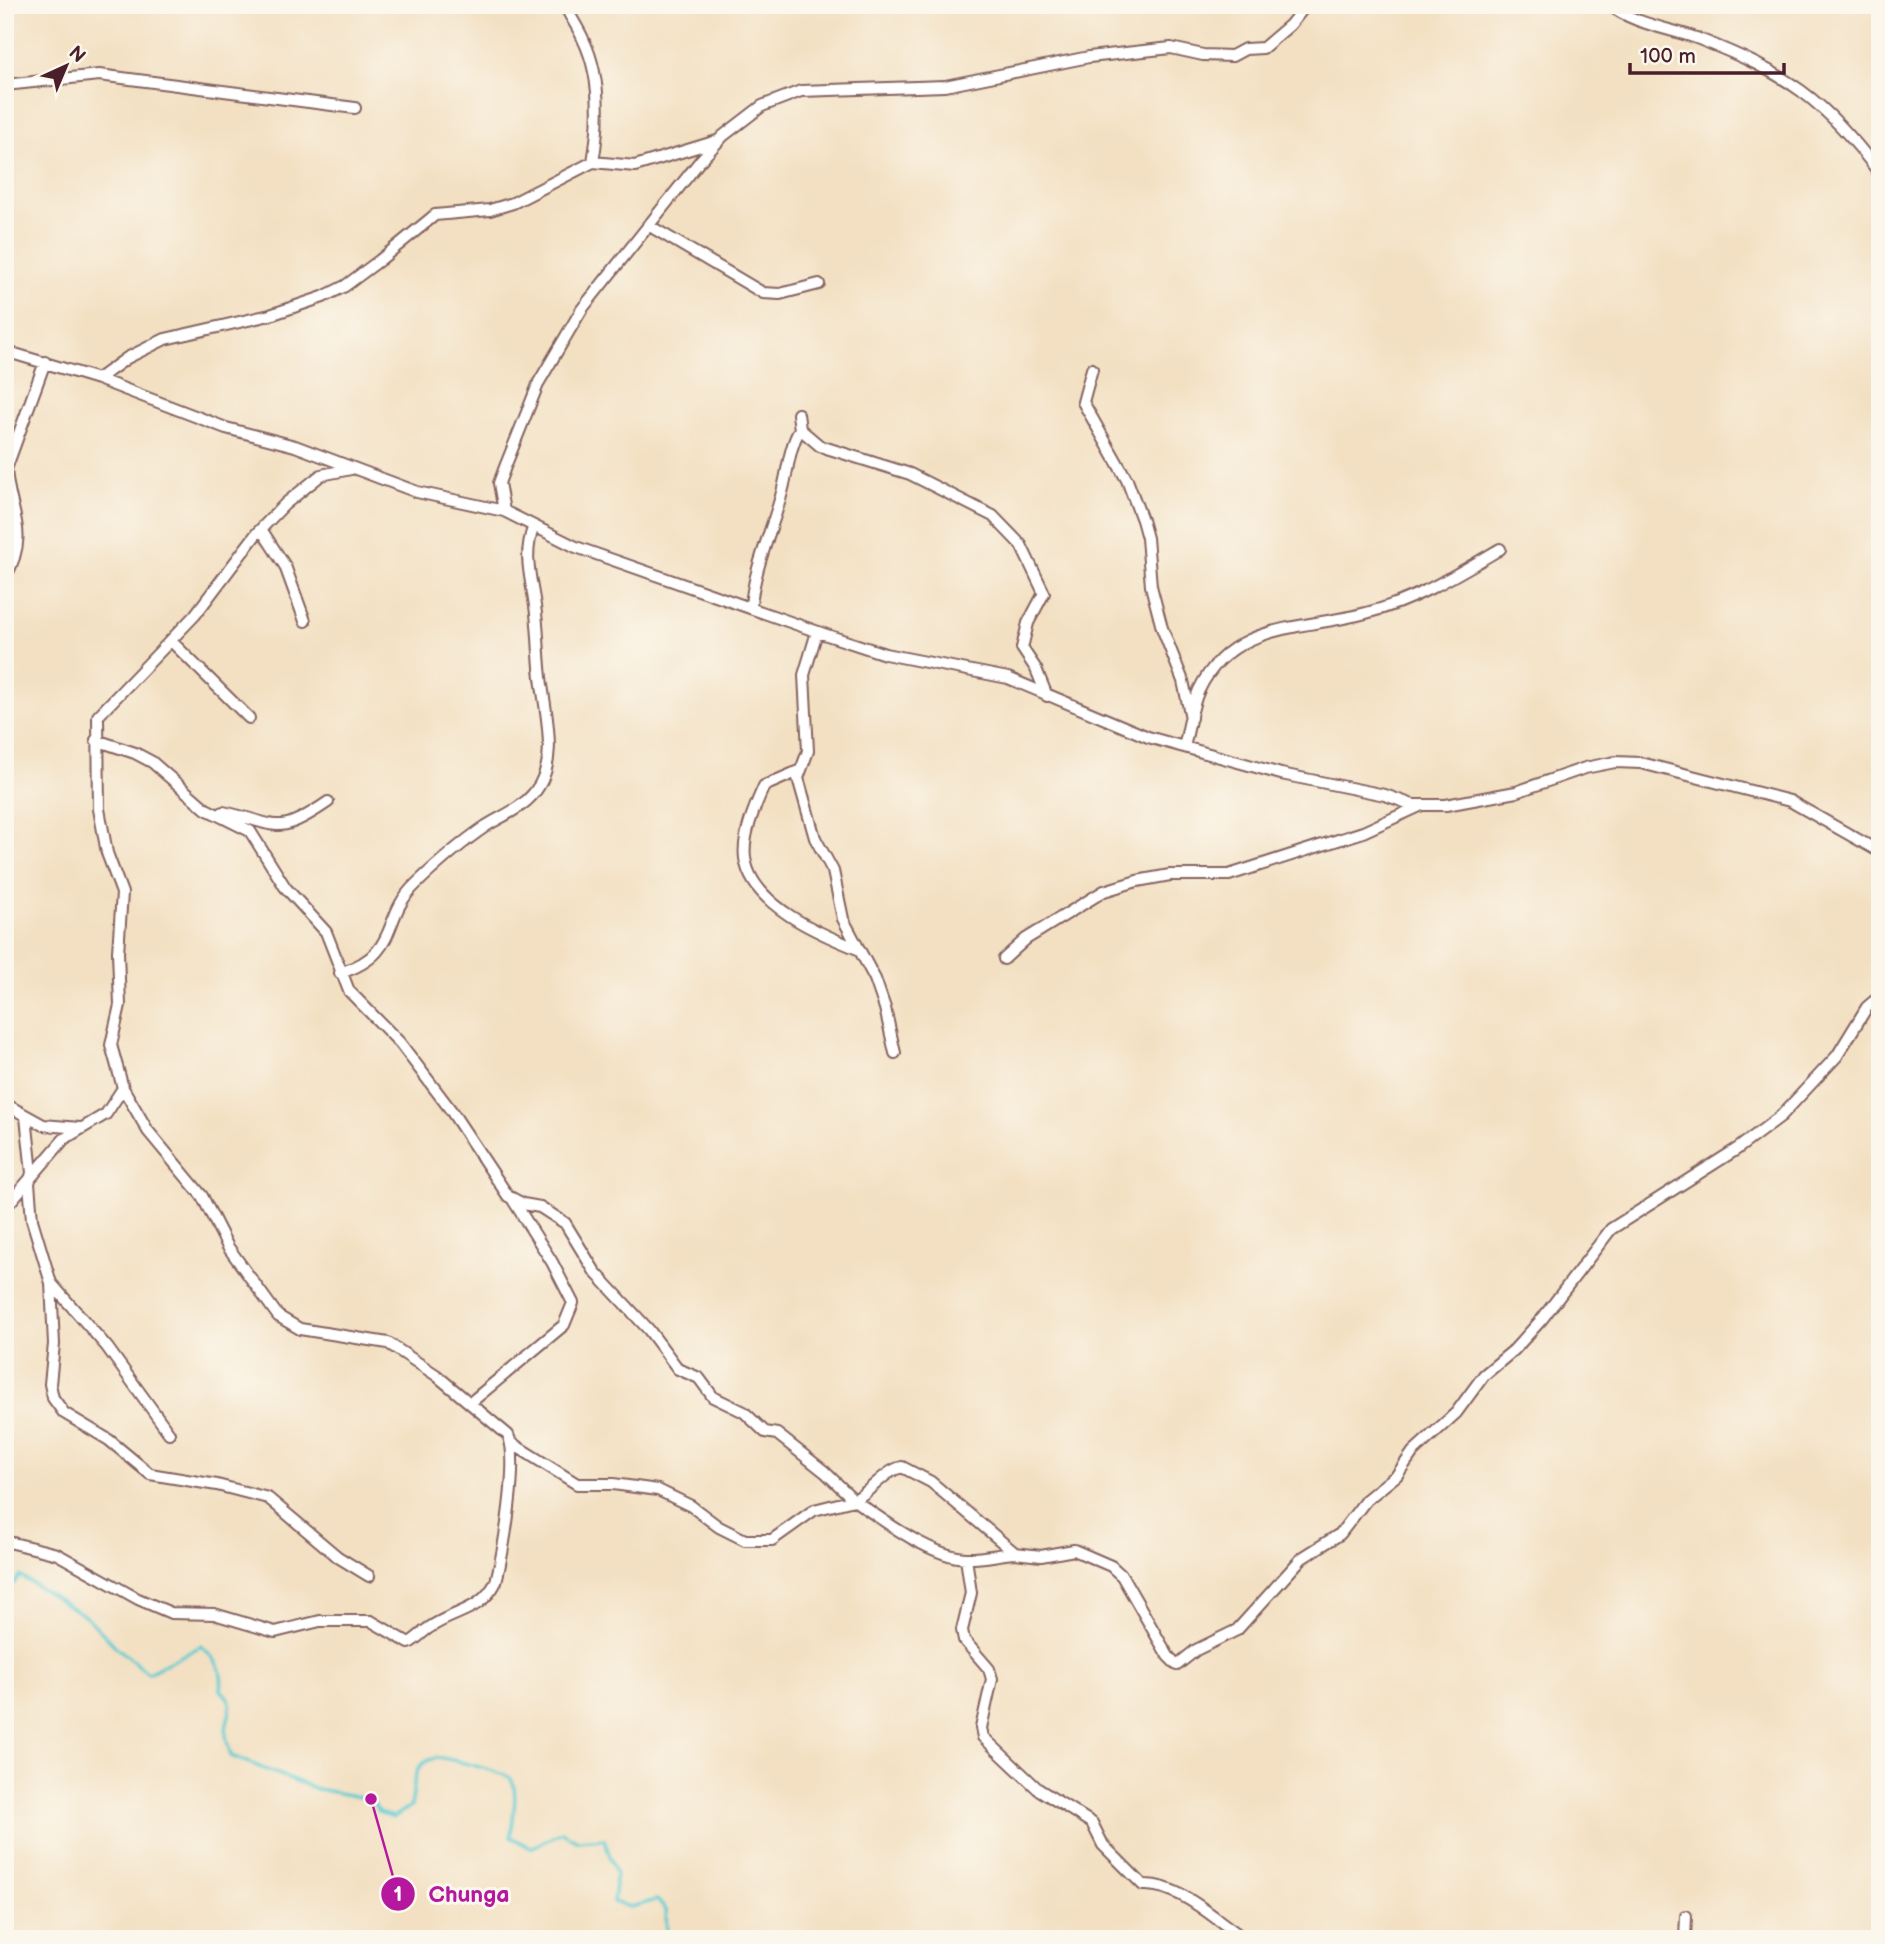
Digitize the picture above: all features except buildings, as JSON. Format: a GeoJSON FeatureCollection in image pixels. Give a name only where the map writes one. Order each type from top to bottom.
{"type":"FeatureCollection","features":[{"type":"Feature","properties":{"kind":"street"},"geometry":{"type":"LineString","coordinates":[[565,5],[584,40],[594,74],[597,137],[593,162]]}},
{"type":"Feature","properties":{"kind":"street"},"geometry":{"type":"LineString","coordinates":[[504,511],[499,483],[539,382],[582,309],[719,140],[762,106],[801,91],[945,86],[1088,57],[1171,48],[1203,55],[1231,56],[1245,49],[1263,48],[1290,25],[1306,5]]}},
{"type":"Feature","properties":{"kind":"street"},"geometry":{"type":"LineString","coordinates":[[1610,5],[1700,39],[1796,85],[1847,129],[1880,174]]}},
{"type":"Feature","properties":{"kind":"street"},"geometry":{"type":"LineString","coordinates":[[5,85],[99,75],[355,108]]}},
{"type":"Feature","properties":{"kind":"street"},"geometry":{"type":"LineString","coordinates":[[98,379],[127,358],[165,339],[270,315],[323,297],[345,286],[435,215],[490,209],[513,203],[593,162],[635,166],[719,140]]}},
{"type":"Feature","properties":{"kind":"street"},"geometry":{"type":"LineString","coordinates":[[648,225],[763,293],[780,294],[819,284]]}},
{"type":"Feature","properties":{"kind":"street"},"geometry":{"type":"LineString","coordinates":[[5,351],[98,379],[226,428],[295,446],[417,492],[504,511],[533,528],[576,547],[751,606],[817,632],[885,654],[1007,678],[1148,737],[1281,774],[1422,805],[1459,804],[1516,792],[1585,768],[1615,762],[1641,763],[1790,801],[1880,852]]}},
{"type":"Feature","properties":{"kind":"street"},"geometry":{"type":"LineString","coordinates":[[5,578],[12,566],[20,529],[6,478],[10,458],[45,362]]}},
{"type":"Feature","properties":{"kind":"street"},"geometry":{"type":"LineString","coordinates":[[1092,369],[1083,402],[1126,480],[1142,520],[1147,538],[1151,586],[1162,628],[1183,681],[1191,719]]}},
{"type":"Feature","properties":{"kind":"street"},"geometry":{"type":"LineString","coordinates":[[751,606],[752,583],[785,485],[791,446],[800,429],[798,414]]}},
{"type":"Feature","properties":{"kind":"street"},"geometry":{"type":"LineString","coordinates":[[800,429],[820,446],[939,486],[993,516],[1021,545],[1044,593],[1028,623],[1022,648],[1036,669],[1047,696]]}},
{"type":"Feature","properties":{"kind":"street"},"geometry":{"type":"LineString","coordinates":[[5,1541],[57,1554],[138,1600],[171,1613],[227,1616],[275,1632],[320,1621],[371,1622],[409,1643],[430,1626],[478,1606],[489,1596],[496,1583],[512,1475],[513,1444],[508,1434],[436,1374],[388,1343],[300,1329],[278,1316],[228,1247],[202,1196],[148,1131],[123,1088],[111,1045],[120,1005],[118,952],[122,893],[107,852],[99,809],[96,740],[98,716],[171,641],[261,529],[321,475],[351,469]]}},
{"type":"Feature","properties":{"kind":"street"},"geometry":{"type":"LineString","coordinates":[[340,973],[369,961],[386,940],[411,889],[485,827],[519,807],[534,793],[545,773],[547,719],[537,621],[526,565],[526,547],[533,528]]}},
{"type":"Feature","properties":{"kind":"street"},"geometry":{"type":"LineString","coordinates":[[261,529],[285,566],[304,621]]}},
{"type":"Feature","properties":{"kind":"street"},"geometry":{"type":"LineString","coordinates":[[1184,747],[1199,691],[1228,651],[1270,630],[1365,614],[1384,607],[1451,579],[1500,549]]}},
{"type":"Feature","properties":{"kind":"street"},"geometry":{"type":"LineString","coordinates":[[817,632],[804,675],[808,751],[801,770],[800,786],[815,838],[833,871],[843,919],[885,1008],[895,1053]]}},
{"type":"Feature","properties":{"kind":"street"},"geometry":{"type":"LineString","coordinates":[[171,641],[249,718]]}},
{"type":"Feature","properties":{"kind":"street"},"geometry":{"type":"LineString","coordinates":[[96,740],[135,753],[152,762],[206,808],[250,831],[285,887],[326,932],[349,991],[400,1043],[512,1198],[573,1303],[564,1325],[470,1403]]}},
{"type":"Feature","properties":{"kind":"street"},"geometry":{"type":"LineString","coordinates":[[801,770],[764,786],[749,829],[745,858],[754,881],[776,907],[859,949]]}},
{"type":"Feature","properties":{"kind":"street"},"geometry":{"type":"LineString","coordinates":[[206,808],[270,826],[289,826],[328,802]]}},
{"type":"Feature","properties":{"kind":"street"},"geometry":{"type":"LineString","coordinates":[[1004,959],[1026,939],[1104,891],[1170,875],[1229,875],[1363,832],[1422,805]]}},
{"type":"Feature","properties":{"kind":"street"},"geometry":{"type":"LineString","coordinates":[[512,1198],[523,1204],[540,1207],[565,1223],[595,1272],[649,1330],[678,1370],[699,1378],[713,1397],[744,1412],[765,1432],[777,1434],[855,1500],[925,1544],[966,1558],[1015,1553],[1041,1556],[1074,1550],[1111,1566],[1122,1576],[1168,1656],[1177,1665],[1196,1650],[1237,1630],[1302,1558],[1340,1534],[1366,1500],[1397,1475],[1413,1452],[1456,1413],[1484,1375],[1514,1350],[1542,1319],[1611,1229],[1737,1149],[1782,1116],[1837,1056],[1867,1007],[1880,996]]}},
{"type":"Feature","properties":{"kind":"street"},"geometry":{"type":"LineString","coordinates":[[5,1208],[64,1139],[106,1114],[123,1088]]}},
{"type":"Feature","properties":{"kind":"street"},"geometry":{"type":"LineString","coordinates":[[5,1104],[43,1125],[81,1128]]}},
{"type":"Feature","properties":{"kind":"street"},"geometry":{"type":"LineString","coordinates":[[26,1117],[33,1173],[29,1183],[34,1233],[51,1283],[54,1344],[50,1384],[53,1398],[64,1413],[109,1440],[150,1474],[217,1485],[268,1498],[338,1557],[369,1576]]}},
{"type":"Feature","properties":{"kind":"street"},"geometry":{"type":"LineString","coordinates":[[51,1283],[107,1347],[169,1433]]}},
{"type":"Feature","properties":{"kind":"street"},"geometry":{"type":"LineString","coordinates":[[513,1444],[577,1484],[650,1488],[684,1501],[719,1527],[746,1540],[772,1540],[814,1510],[855,1500],[872,1491],[892,1469],[902,1467],[931,1482],[1015,1553]]}},
{"type":"Feature","properties":{"kind":"street"},"geometry":{"type":"LineString","coordinates":[[966,1558],[971,1593],[962,1630],[964,1640],[989,1669],[992,1679],[981,1728],[983,1737],[1038,1789],[1092,1823],[1103,1846],[1143,1885],[1152,1885],[1179,1895],[1245,1939]]}},
{"type":"Feature","properties":{"kind":"street"},"geometry":{"type":"LineString","coordinates":[[1685,1939],[1686,1916]]}},
{"type":"Feature","properties":{"kind":"waterway"},"geometry":{"type":"LineString","coordinates":[[5,1593],[20,1576],[87,1617],[115,1646],[148,1673],[201,1646],[218,1665],[221,1690],[229,1701],[226,1733],[231,1756],[317,1789],[371,1799],[379,1812],[394,1817],[411,1806],[417,1771],[425,1762],[433,1759],[455,1761],[508,1776],[515,1791],[511,1837],[531,1848],[562,1832],[578,1841],[604,1839],[616,1874],[613,1902],[631,1907],[657,1900],[666,1910],[667,1939]]}},
{"type":"Feature","properties":{"kind":"place","name":"Chunga"},"geometry":{"type":"Point","coordinates":[371,1799]}}]}
